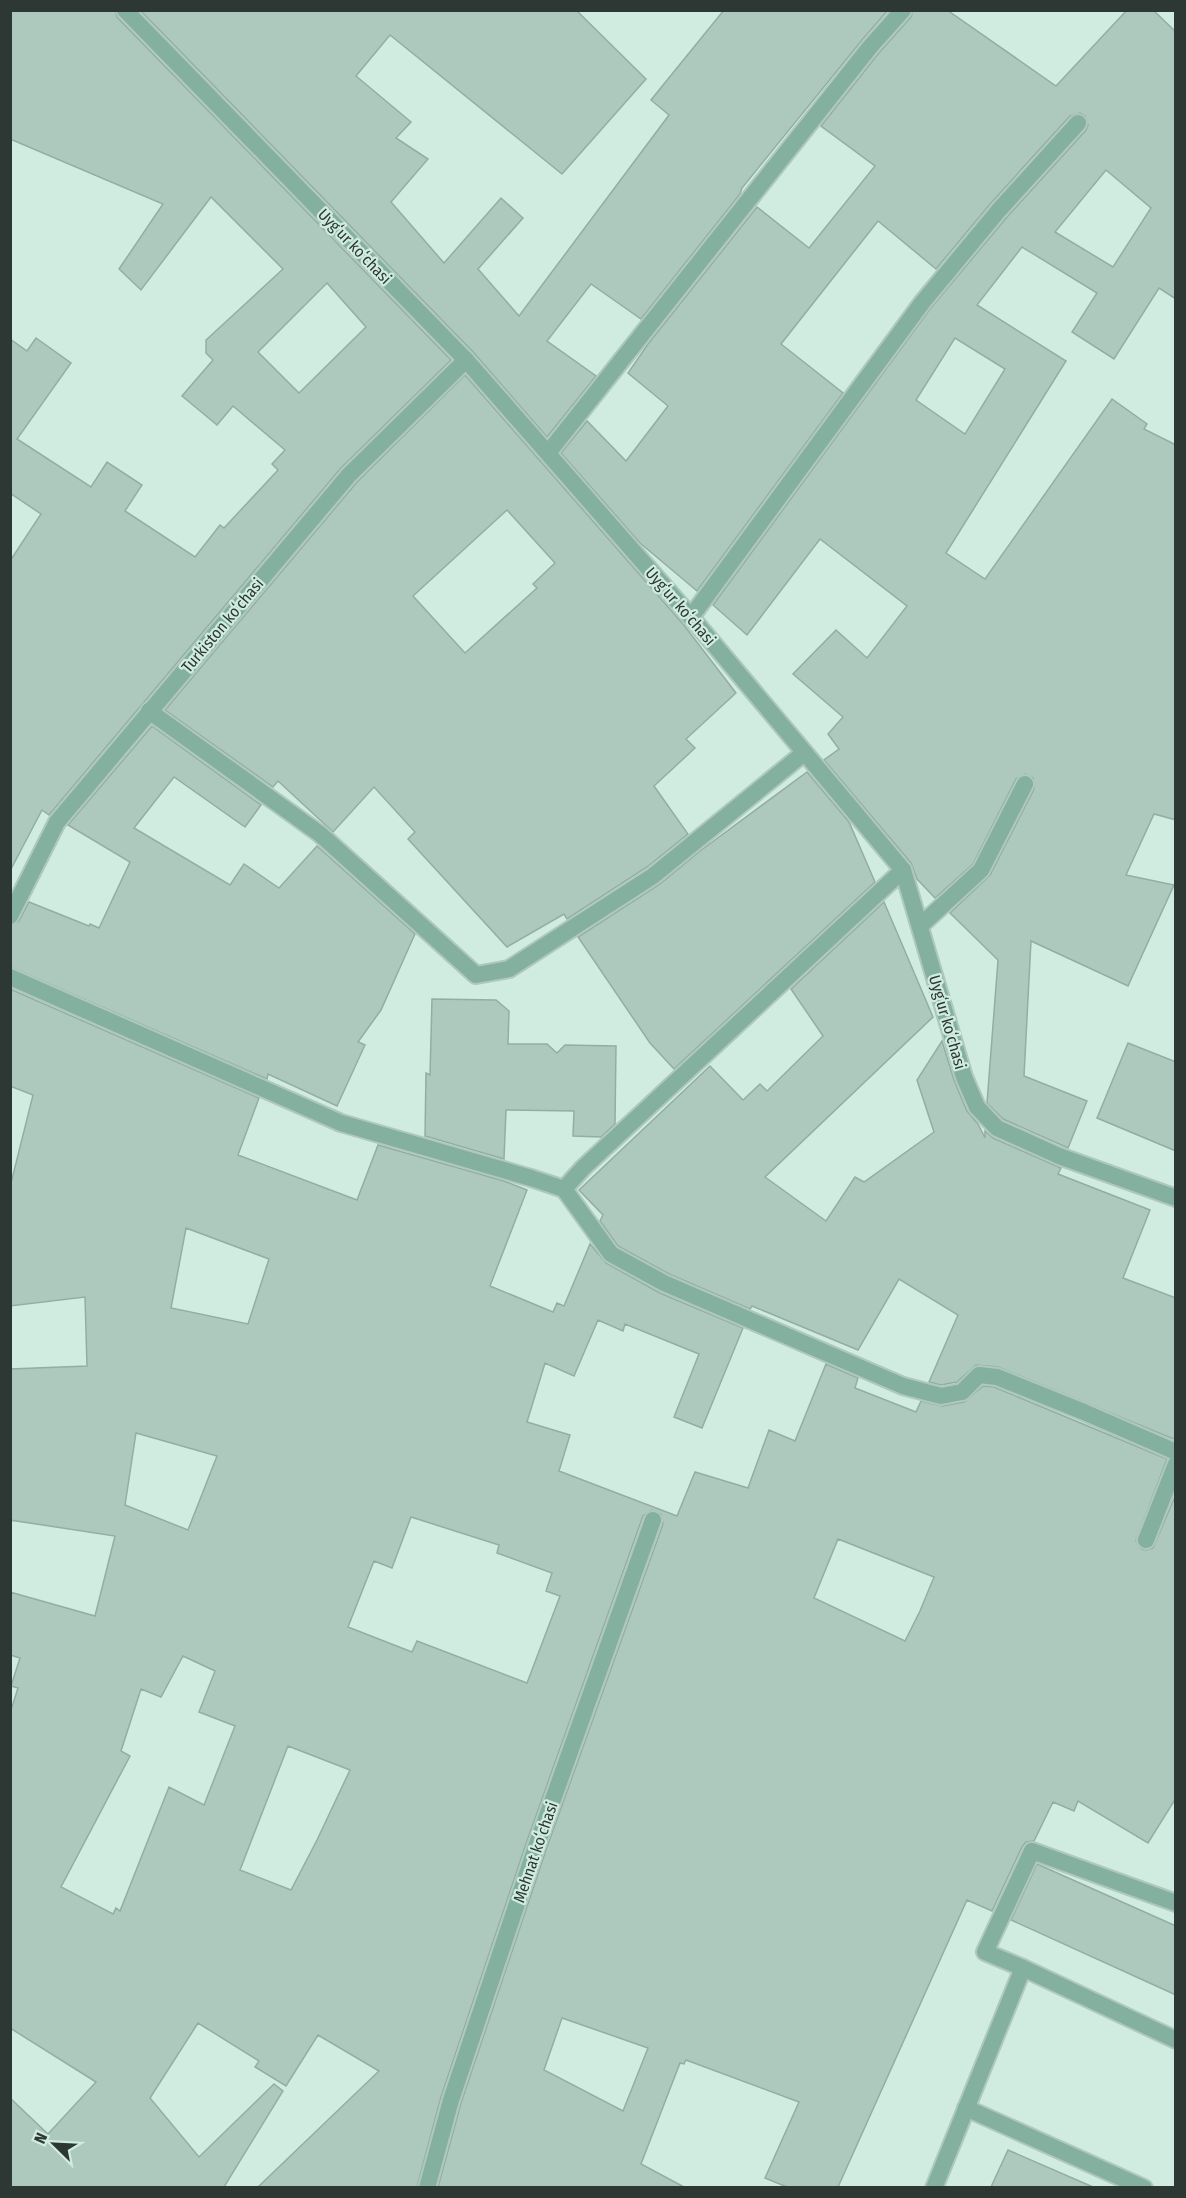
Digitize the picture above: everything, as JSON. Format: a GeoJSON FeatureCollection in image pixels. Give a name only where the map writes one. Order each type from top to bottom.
{"type":"FeatureCollection","features":[{"type":"Feature","properties":{"kind":"street","name":"Uygʻur koʻchasi"},"geometry":{"type":"LineString","coordinates":[[125,10],[466,360],[691,617],[903,870],[964,1077],[977,1107],[997,1128],[1059,1156],[1176,1198]]}},
{"type":"Feature","properties":{"kind":"street"},"geometry":{"type":"LineString","coordinates":[[548,453],[870,47],[903,10]]}},
{"type":"Feature","properties":{"kind":"street"},"geometry":{"type":"LineString","coordinates":[[691,617],[922,303],[999,210],[1078,123]]}},
{"type":"Feature","properties":{"kind":"street","name":"Turkiston koʻchasi"},"geometry":{"type":"LineString","coordinates":[[10,916],[57,822],[349,475],[466,360]]}},
{"type":"Feature","properties":{"kind":"street"},"geometry":{"type":"LineString","coordinates":[[149,711],[320,834],[476,975],[508,969],[653,876],[804,753]]}},
{"type":"Feature","properties":{"kind":"street"},"geometry":{"type":"LineString","coordinates":[[920,926],[981,870],[1026,784]]}},
{"type":"Feature","properties":{"kind":"street"},"geometry":{"type":"LineString","coordinates":[[564,1189],[583,1168],[903,870]]}},
{"type":"Feature","properties":{"kind":"street"},"geometry":{"type":"LineString","coordinates":[[10,977],[341,1123],[564,1189],[611,1254],[675,1288],[903,1386],[941,1396],[962,1392],[979,1375],[997,1377],[1176,1452]]}},
{"type":"Feature","properties":{"kind":"street"},"geometry":{"type":"LineString","coordinates":[[1146,1540],[1176,1464]]}},
{"type":"Feature","properties":{"kind":"street","name":"Mehnat koʻchasi"},"geometry":{"type":"LineString","coordinates":[[427,2187],[451,2100],[507,1933],[653,1520]]}},
{"type":"Feature","properties":{"kind":"street"},"geometry":{"type":"LineString","coordinates":[[1176,1902],[1032,1851],[985,1952],[1176,2040]]}},
{"type":"Feature","properties":{"kind":"street"},"geometry":{"type":"LineString","coordinates":[[934,2187],[1023,1968]]}},
{"type":"Feature","properties":{"kind":"street"},"geometry":{"type":"LineString","coordinates":[[966,2108],[1144,2187]]}},
{"type":"Feature","properties":{"kind":"building"},"geometry":{"type":"Polygon","coordinates":[[[10,10],[115,10],[117,17],[451,360],[341,468],[49,815],[42,810],[10,871],[10,561],[41,514],[10,493],[10,339],[27,351],[36,338],[71,363],[17,439],[91,487],[107,462],[142,485],[125,511],[195,557],[220,525],[224,528],[278,470],[272,464],[285,450],[233,406],[217,425],[182,396],[213,360],[206,353],[206,340],[283,269],[211,197],[141,290],[119,269],[163,204],[10,139],[10,10]],[[327,283],[258,352],[299,393],[366,327],[327,283]]]}},
{"type":"Feature","properties":{"kind":"building"},"geometry":{"type":"Polygon","coordinates":[[[140,10],[576,10],[646,79],[562,174],[390,35],[356,76],[411,122],[396,138],[428,159],[391,202],[444,263],[501,198],[523,218],[478,269],[519,316],[669,115],[651,100],[724,10],[888,10],[742,188],[740,194],[641,319],[591,284],[547,341],[596,376],[547,437],[474,353],[140,10]]]}},
{"type":"Feature","properties":{"kind":"building"},"geometry":{"type":"Polygon","coordinates":[[[913,10],[947,10],[1056,86],[1127,10],[1153,10],[1176,32],[1176,299],[1159,288],[1114,359],[1072,332],[1097,293],[1022,247],[977,305],[1066,361],[946,553],[985,579],[1112,399],[1147,424],[1144,429],[1176,445],[1176,820],[1154,814],[1126,875],[1174,885],[1128,986],[1031,941],[1024,1076],[1087,1101],[1068,1148],[1003,1119],[987,1103],[998,960],[950,913],[990,875],[1034,789],[1033,778],[1025,774],[1016,779],[973,864],[935,898],[917,879],[911,863],[824,760],[839,749],[828,734],[843,717],[793,674],[836,630],[867,658],[907,606],[820,539],[747,635],[713,605],[930,309],[1007,217],[1086,130],[1088,125],[1085,116],[1080,113],[1070,116],[991,203],[936,269],[878,221],[781,344],[843,393],[697,591],[640,543],[561,453],[587,421],[626,461],[668,406],[628,373],[648,344],[757,207],[809,248],[875,166],[821,126],[878,54],[911,17],[913,10]],[[1106,170],[1055,232],[1113,267],[1151,208],[1106,170]],[[955,338],[916,400],[965,434],[1005,369],[955,338]]]}},
{"type":"Feature","properties":{"kind":"building"},"geometry":{"type":"Polygon","coordinates":[[[465,375],[683,624],[736,693],[686,739],[695,748],[654,786],[688,834],[647,867],[567,919],[564,914],[507,947],[408,839],[415,832],[374,787],[333,832],[278,781],[273,787],[165,710],[357,482],[465,375]],[[507,510],[413,596],[465,653],[537,588],[533,584],[555,563],[507,510]]]}},
{"type":"Feature","properties":{"kind":"building"},"geometry":{"type":"Polygon","coordinates":[[[152,726],[261,805],[245,827],[174,777],[134,828],[230,885],[244,864],[279,888],[317,846],[415,934],[381,1010],[358,1042],[365,1045],[337,1106],[268,1074],[267,1079],[10,967],[10,926],[19,921],[29,902],[99,928],[130,862],[68,825],[152,726]]]}},
{"type":"Feature","properties":{"kind":"building"},"geometry":{"type":"Polygon","coordinates":[[[807,772],[849,822],[875,882],[674,1069],[650,1043],[578,937],[660,884],[700,851],[807,772]]]}},
{"type":"Feature","properties":{"kind":"building"},"geometry":{"type":"Polygon","coordinates":[[[884,902],[933,1017],[765,1177],[826,1221],[855,1177],[864,1182],[934,1132],[917,1080],[942,1041],[954,1080],[967,1111],[978,1124],[985,1138],[985,1131],[993,1138],[1061,1168],[1058,1174],[1150,1210],[1123,1278],[1176,1298],[1176,1440],[998,1367],[976,1365],[957,1382],[941,1385],[929,1382],[958,1315],[899,1279],[858,1350],[752,1306],[750,1309],[669,1274],[618,1246],[600,1221],[603,1215],[579,1190],[710,1066],[743,1100],[760,1084],[767,1091],[823,1036],[791,989],[884,902]]]}},
{"type":"Feature","properties":{"kind":"building"},"geometry":{"type":"Polygon","coordinates":[[[10,989],[259,1098],[238,1155],[357,1200],[378,1145],[504,1181],[527,1190],[490,1286],[553,1312],[557,1303],[564,1306],[590,1244],[606,1263],[660,1293],[743,1328],[702,1428],[674,1417],[699,1354],[625,1324],[623,1331],[598,1320],[574,1376],[545,1363],[527,1422],[570,1435],[559,1471],[677,1516],[695,1472],[748,1488],[769,1430],[795,1441],[826,1364],[858,1378],[855,1388],[916,1412],[921,1401],[942,1406],[964,1402],[983,1386],[994,1387],[1167,1459],[1136,1541],[1142,1549],[1153,1548],[1176,1494],[1176,1798],[1148,1843],[1078,1801],[1074,1811],[1053,1802],[1034,1841],[1026,1842],[1022,1847],[992,1911],[967,1900],[838,2187],[787,2187],[765,2178],[799,2102],[686,2060],[684,2064],[680,2063],[641,2164],[684,2187],[438,2187],[461,2103],[547,1847],[663,1524],[661,1514],[652,1510],[643,1516],[527,1841],[441,2097],[417,2187],[258,2187],[379,2071],[318,2035],[286,2086],[255,2067],[259,2061],[198,2023],[150,2098],[199,2157],[274,2084],[283,2091],[224,2187],[10,2187],[10,2098],[48,2134],[96,2082],[10,2028],[10,1713],[18,1688],[11,1686],[20,1658],[10,1655],[10,1592],[95,1616],[115,1536],[10,1520],[10,1369],[87,1366],[85,1297],[10,1306],[10,1187],[33,1095],[10,1086],[10,989]],[[186,1228],[171,1308],[248,1324],[269,1259],[186,1228]],[[136,1433],[125,1505],[188,1530],[217,1456],[136,1433]],[[411,1517],[392,1568],[374,1561],[348,1627],[412,1652],[417,1641],[527,1683],[560,1596],[546,1591],[552,1573],[497,1553],[499,1545],[411,1517]],[[838,1539],[814,1598],[905,1641],[934,1577],[838,1539]],[[183,1656],[161,1697],[141,1689],[121,1751],[130,1756],[61,1887],[113,1914],[116,1908],[120,1911],[169,1787],[204,1805],[235,1726],[199,1712],[215,1671],[183,1656]],[[288,1746],[240,1870],[291,1890],[350,1770],[288,1746]],[[562,2018],[544,2070],[623,2111],[648,2048],[562,2018]]]}},
{"type":"Feature","properties":{"kind":"building"},"geometry":{"type":"Polygon","coordinates":[[[432,999],[496,1000],[509,1011],[508,1044],[547,1044],[557,1053],[565,1045],[616,1046],[615,1124],[601,1137],[573,1136],[574,1111],[506,1110],[504,1159],[425,1136],[426,1073],[430,1075],[432,999]]]}},
{"type":"Feature","properties":{"kind":"building"},"geometry":{"type":"Polygon","coordinates":[[[1128,1043],[1176,1062],[1176,1151],[1097,1118],[1128,1043]]]}},
{"type":"Feature","properties":{"kind":"building"},"geometry":{"type":"Polygon","coordinates":[[[1037,1864],[1176,1926],[1176,1995],[1011,1920],[1037,1864]]]}},
{"type":"Feature","properties":{"kind":"building"},"geometry":{"type":"Polygon","coordinates":[[[1008,2150],[1093,2187],[991,2187],[1008,2150]]]}}]}
